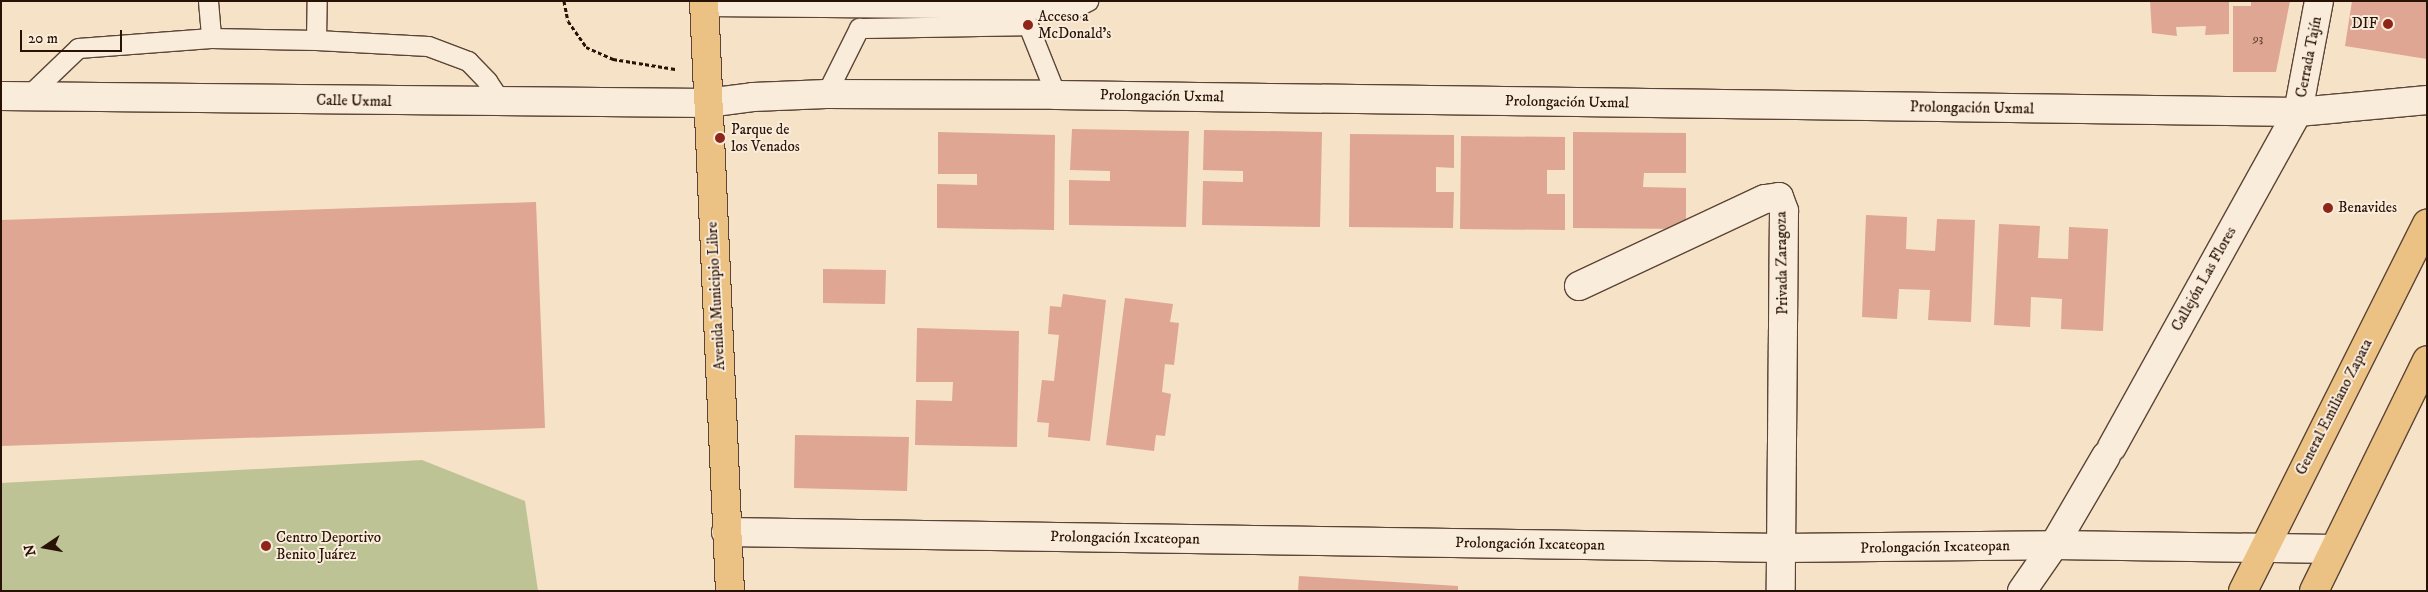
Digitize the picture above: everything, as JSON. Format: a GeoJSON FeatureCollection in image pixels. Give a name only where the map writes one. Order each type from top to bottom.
{"type":"FeatureCollection","features":[{"type":"Feature","properties":{"kind":"main road","name":"Avenida Municipio Libre"},"geometry":{"type":"LineString","coordinates":[[704,4],[730,591]]}},
{"type":"Feature","properties":{"kind":"main road","name":"General Emiliano Zapata"},"geometry":{"type":"LineString","coordinates":[[2243,591],[2427,223]]}},
{"type":"Feature","properties":{"kind":"main road"},"geometry":{"type":"LineString","coordinates":[[2314,591],[2427,360]]}},
{"type":"Feature","properties":{"kind":"street","name":"Cerrada Tajín"},"geometry":{"type":"LineString","coordinates":[[2298,112],[2319,1]]}},
{"type":"Feature","properties":{"kind":"street","name":"Prolongación Uxmal"},"geometry":{"type":"LineString","coordinates":[[707,103],[753,97],[826,94],[1056,95],[2298,112],[2427,100]]}},
{"type":"Feature","properties":{"kind":"street","name":"Calle Uxmal"},"geometry":{"type":"LineString","coordinates":[[1,96],[502,103],[707,103]]}},
{"type":"Feature","properties":{"kind":"street","name":"Callejón Las Flores"},"geometry":{"type":"LineString","coordinates":[[2022,591],[2054,546],[2109,452],[2298,112]]}},
{"type":"Feature","properties":{"kind":"street","name":"Privada Zaragoza"},"geometry":{"type":"LineString","coordinates":[[1580,286],[1765,199],[1779,197],[1784,211],[1781,548]]}},
{"type":"Feature","properties":{"kind":"street","name":"Prolongación Ixcateopan"},"geometry":{"type":"LineString","coordinates":[[726,532],[1781,548],[2054,546],[2334,549]]}},
{"type":"Feature","properties":{"kind":"street"},"geometry":{"type":"LineString","coordinates":[[1781,548],[1781,591]]}},
{"type":"Feature","properties":{"kind":"lane"},"geometry":{"type":"LineString","coordinates":[[208,1],[211,38]]}},
{"type":"Feature","properties":{"kind":"lane"},"geometry":{"type":"LineString","coordinates":[[316,40],[317,1]]}},
{"type":"Feature","properties":{"kind":"lane"},"geometry":{"type":"LineString","coordinates":[[859,28],[1029,17],[1074,8],[1088,1]]}},
{"type":"Feature","properties":{"kind":"lane"},"geometry":{"type":"LineString","coordinates":[[704,4],[850,7],[1029,17]]}},
{"type":"Feature","properties":{"kind":"lane"},"geometry":{"type":"LineString","coordinates":[[826,94],[859,28],[850,7]]}},
{"type":"Feature","properties":{"kind":"lane"},"geometry":{"type":"LineString","coordinates":[[1029,17],[1056,95]]}},
{"type":"Feature","properties":{"kind":"lane"},"geometry":{"type":"LineString","coordinates":[[28,96],[78,48],[211,38],[316,40],[428,46],[468,62],[487,81],[502,103]]}},
{"type":"Feature","properties":{"kind":"path"},"geometry":{"type":"LineString","coordinates":[[564,1],[568,21],[586,47],[613,59],[706,73]]}},
{"type":"Feature","properties":{"kind":"green space","name":"Centro Deportivo Benito Juárez"},"geometry":{"type":"Polygon","coordinates":[[[422,460],[525,501],[538,591],[1,591],[1,483],[422,460]]]}},
{"type":"Feature","properties":{"kind":"building"},"geometry":{"type":"Polygon","coordinates":[[[2150,1],[2229,1],[2229,34],[2205,35],[2206,26],[2176,27],[2177,36],[2152,33],[2150,1]]]}},
{"type":"Feature","properties":{"kind":"building"},"geometry":{"type":"Polygon","coordinates":[[[2251,1],[2290,1],[2276,72],[2233,72],[2233,6],[2251,6],[2251,1]]]}},
{"type":"Feature","properties":{"kind":"building","name":"DIF"},"geometry":{"type":"Polygon","coordinates":[[[2352,1],[2427,1],[2427,59],[2345,46],[2352,1]]]}},
{"type":"Feature","properties":{"kind":"building"},"geometry":{"type":"Polygon","coordinates":[[[1072,129],[1189,131],[1186,227],[1069,225],[1069,180],[1110,181],[1110,171],[1070,170],[1072,129]]]}},
{"type":"Feature","properties":{"kind":"building"},"geometry":{"type":"Polygon","coordinates":[[[1204,130],[1322,132],[1320,227],[1202,225],[1203,181],[1243,182],[1243,171],[1203,170],[1204,130]]]}},
{"type":"Feature","properties":{"kind":"building"},"geometry":{"type":"Polygon","coordinates":[[[938,132],[1055,135],[1054,230],[937,228],[937,184],[977,185],[977,174],[938,174],[938,132]]]}},
{"type":"Feature","properties":{"kind":"building"},"geometry":{"type":"Polygon","coordinates":[[[1573,132],[1686,133],[1686,173],[1644,173],[1643,187],[1686,188],[1686,229],[1573,228],[1573,132]]]}},
{"type":"Feature","properties":{"kind":"building"},"geometry":{"type":"Polygon","coordinates":[[[1350,134],[1454,135],[1454,168],[1436,167],[1436,192],[1454,192],[1453,228],[1349,227],[1350,134]]]}},
{"type":"Feature","properties":{"kind":"building"},"geometry":{"type":"Polygon","coordinates":[[[1461,136],[1565,137],[1565,170],[1547,170],[1547,194],[1565,194],[1565,230],[1460,229],[1461,136]]]}},
{"type":"Feature","properties":{"kind":"building"},"geometry":{"type":"Polygon","coordinates":[[[536,202],[545,428],[1,446],[1,220],[536,202]]]}},
{"type":"Feature","properties":{"kind":"building"},"geometry":{"type":"Polygon","coordinates":[[[1866,215],[1907,217],[1906,249],[1935,251],[1937,219],[1975,220],[1971,322],[1928,320],[1930,290],[1899,289],[1897,319],[1862,317],[1866,215]]]}},
{"type":"Feature","properties":{"kind":"building"},"geometry":{"type":"Polygon","coordinates":[[[1999,224],[2040,226],[2038,258],[2068,259],[2069,227],[2108,229],[2103,331],[2061,329],[2062,299],[2031,297],[2030,327],[1994,325],[1999,224]]]}},
{"type":"Feature","properties":{"kind":"building"},"geometry":{"type":"Polygon","coordinates":[[[823,269],[886,270],[885,304],[823,303],[823,269]]]}},
{"type":"Feature","properties":{"kind":"building"},"geometry":{"type":"Polygon","coordinates":[[[1063,294],[1106,300],[1090,441],[1048,437],[1049,423],[1037,422],[1042,380],[1054,381],[1059,335],[1048,334],[1050,306],[1061,307],[1063,294]]]}},
{"type":"Feature","properties":{"kind":"building"},"geometry":{"type":"Polygon","coordinates":[[[1125,298],[1173,304],[1170,322],[1179,323],[1174,365],[1165,364],[1162,392],[1171,394],[1165,436],[1156,435],[1154,451],[1106,445],[1125,298]]]}},
{"type":"Feature","properties":{"kind":"building"},"geometry":{"type":"Polygon","coordinates":[[[917,328],[1019,331],[1017,447],[915,445],[916,400],[952,401],[953,382],[916,382],[917,328]]]}},
{"type":"Feature","properties":{"kind":"building"},"geometry":{"type":"Polygon","coordinates":[[[795,435],[909,437],[907,491],[794,488],[795,435]]]}},
{"type":"Feature","properties":{"kind":"building"},"geometry":{"type":"Polygon","coordinates":[[[1299,576],[1458,586],[1458,591],[1298,591],[1299,576]]]}},
{"type":"Feature","properties":{"kind":"place","name":"DIF"},"geometry":{"type":"Point","coordinates":[2388,24]}},
{"type":"Feature","properties":{"kind":"place","name":"Acceso a McDonald's"},"geometry":{"type":"Point","coordinates":[1028,25]}},
{"type":"Feature","properties":{"kind":"place","name":"Parque de los Venados"},"geometry":{"type":"Point","coordinates":[720,138]}},
{"type":"Feature","properties":{"kind":"place","name":"Benavides"},"geometry":{"type":"Point","coordinates":[2328,208]}},
{"type":"Feature","properties":{"kind":"place","name":"Centro Deportivo Benito Juárez"},"geometry":{"type":"Point","coordinates":[266,546]}}]}
